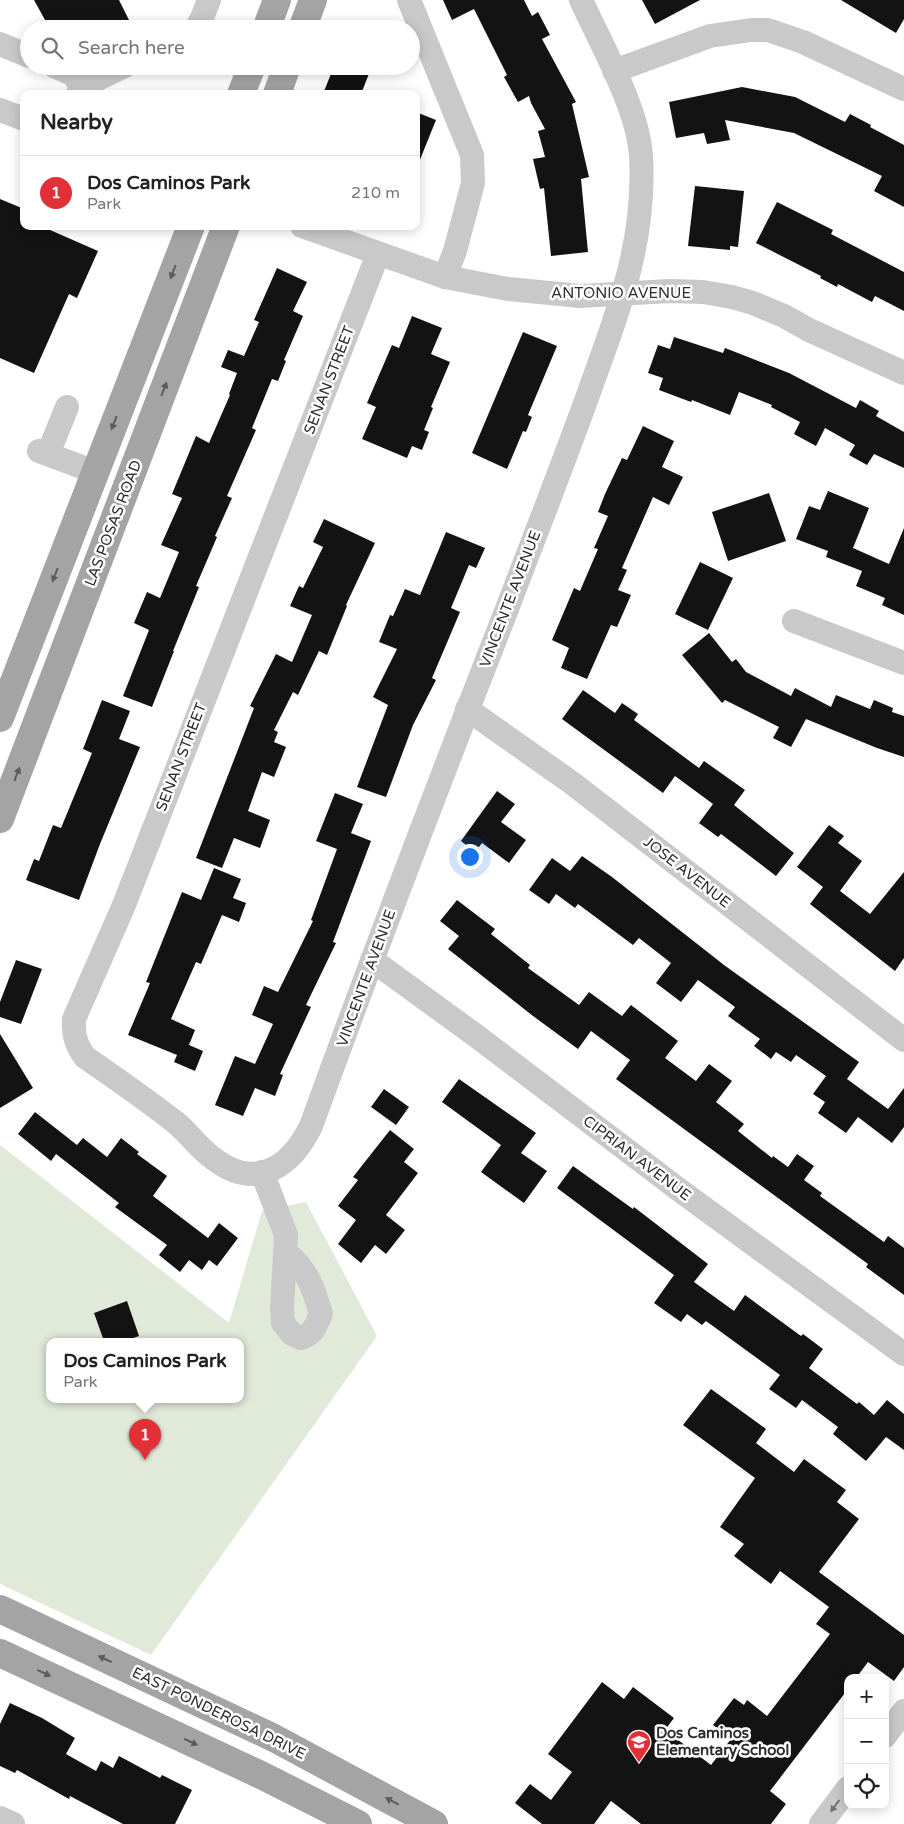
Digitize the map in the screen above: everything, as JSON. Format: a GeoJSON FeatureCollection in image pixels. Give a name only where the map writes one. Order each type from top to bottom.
{"type":"FeatureCollection","features":[{"type":"Feature","properties":{"kind":"main road"},"geometry":{"type":"LineString","coordinates":[[269,20],[277,0]]}},
{"type":"Feature","properties":{"kind":"main road"},"geometry":{"type":"LineString","coordinates":[[305,20],[313,0]]}},
{"type":"Feature","properties":{"kind":"main road"},"geometry":{"type":"LineString","coordinates":[[243,90],[248,75]]}},
{"type":"Feature","properties":{"kind":"main road"},"geometry":{"type":"LineString","coordinates":[[278,90],[284,75]]}},
{"type":"Feature","properties":{"kind":"main road"},"geometry":{"type":"LineString","coordinates":[[0,718],[189,230]]}},
{"type":"Feature","properties":{"kind":"main road","name":"LAS POSAS ROAD"},"geometry":{"type":"LineString","coordinates":[[0,819],[224,230]]}},
{"type":"Feature","properties":{"kind":"main road"},"geometry":{"type":"LineString","coordinates":[[54,676],[50,663],[50,651],[108,496],[107,486],[95,472]]}},
{"type":"Feature","properties":{"kind":"main road","name":"EAST PONDEROSA DRIVE"},"geometry":{"type":"LineString","coordinates":[[0,1609],[274,1738],[434,1824]]}},
{"type":"Feature","properties":{"kind":"main road"},"geometry":{"type":"LineString","coordinates":[[0,1652],[263,1776],[358,1824]]}},
{"type":"Feature","properties":{"kind":"street"},"geometry":{"type":"LineString","coordinates":[[201,20],[210,0]]}},
{"type":"Feature","properties":{"kind":"street"},"geometry":{"type":"LineString","coordinates":[[409,0],[417,20]]}},
{"type":"Feature","properties":{"kind":"street","name":"VINCENTE AVENUE"},"geometry":{"type":"LineString","coordinates":[[262,1172],[279,1166],[289,1159],[303,1142],[311,1126],[372,960],[558,478],[624,293],[637,237],[640,210],[641,154],[632,115],[581,0]]}},
{"type":"Feature","properties":{"kind":"street"},"geometry":{"type":"LineString","coordinates":[[420,27],[472,154],[473,184],[455,251],[445,276]]}},
{"type":"Feature","properties":{"kind":"street"},"geometry":{"type":"LineString","coordinates":[[614,71],[710,36],[744,30],[768,30],[803,42],[904,90]]}},
{"type":"Feature","properties":{"kind":"street"},"geometry":{"type":"LineString","coordinates":[[0,44],[20,52]]}},
{"type":"Feature","properties":{"kind":"street"},"geometry":{"type":"LineString","coordinates":[[74,75],[79,90],[108,75]]}},
{"type":"Feature","properties":{"kind":"street"},"geometry":{"type":"LineString","coordinates":[[0,110],[20,118]]}},
{"type":"Feature","properties":{"kind":"street","name":"ANTONIO AVENUE"},"geometry":{"type":"LineString","coordinates":[[313,230],[445,276],[508,289],[580,296],[670,291],[703,292],[732,297],[753,303],[784,316],[809,330],[904,372]]}},
{"type":"Feature","properties":{"kind":"street","name":"SENAN STREET"},"geometry":{"type":"LineString","coordinates":[[262,1172],[244,1173],[227,1168],[212,1158],[176,1123],[86,1057],[78,1047],[73,1032],[74,1019],[124,905],[378,254]]}},
{"type":"Feature","properties":{"kind":"street"},"geometry":{"type":"LineString","coordinates":[[67,407],[44,452],[95,472]]}},
{"type":"Feature","properties":{"kind":"street"},"geometry":{"type":"LineString","coordinates":[[794,622],[904,664]]}},
{"type":"Feature","properties":{"kind":"street","name":"JOSE AVENUE"},"geometry":{"type":"LineString","coordinates":[[468,709],[572,783],[902,1035]]}},
{"type":"Feature","properties":{"kind":"street","name":"CIPRIAN AVENUE"},"geometry":{"type":"LineString","coordinates":[[372,960],[475,1035],[682,1192],[904,1354]]}},
{"type":"Feature","properties":{"kind":"street"},"geometry":{"type":"LineString","coordinates":[[262,1172],[286,1235],[286,1252]]}},
{"type":"Feature","properties":{"kind":"street"},"geometry":{"type":"LineString","coordinates":[[889,1731],[904,1710]]}},
{"type":"Feature","properties":{"kind":"street"},"geometry":{"type":"LineString","coordinates":[[821,1824],[844,1793]]}},
{"type":"Feature","properties":{"kind":"street"},"geometry":{"type":"LineString","coordinates":[[0,1818],[13,1824]]}},
{"type":"Feature","properties":{"kind":"green space"},"geometry":{"type":"Polygon","coordinates":[[[0,1145],[229,1323],[262,1211],[306,1202],[377,1336],[151,1655],[0,1584],[0,1145]]]}},
{"type":"Feature","properties":{"kind":"building"},"geometry":{"type":"Polygon","coordinates":[[[34,0],[119,0],[129,20],[45,20],[34,0]]]}},
{"type":"Feature","properties":{"kind":"building"},"geometry":{"type":"Polygon","coordinates":[[[443,0],[524,0],[532,16],[538,12],[550,35],[542,39],[576,102],[572,104],[589,177],[581,179],[588,252],[551,256],[544,188],[540,189],[533,159],[545,157],[538,131],[545,129],[529,96],[518,102],[504,77],[507,75],[474,9],[452,20],[443,0]]]}},
{"type":"Feature","properties":{"kind":"building"},"geometry":{"type":"Polygon","coordinates":[[[642,0],[700,0],[655,24],[642,0]]]}},
{"type":"Feature","properties":{"kind":"building"},"geometry":{"type":"Polygon","coordinates":[[[841,0],[904,0],[904,19],[896,33],[841,0]]]}},
{"type":"Feature","properties":{"kind":"building"},"geometry":{"type":"Polygon","coordinates":[[[330,75],[368,75],[363,90],[325,90],[330,75]]]}},
{"type":"Feature","properties":{"kind":"building"},"geometry":{"type":"Polygon","coordinates":[[[742,87],[795,97],[845,122],[850,114],[904,145],[904,207],[874,191],[882,176],[794,133],[725,120],[730,140],[707,144],[704,133],[676,138],[669,102],[742,87]]]}},
{"type":"Feature","properties":{"kind":"building"},"geometry":{"type":"Polygon","coordinates":[[[420,114],[436,120],[420,160],[420,114]]]}},
{"type":"Feature","properties":{"kind":"building"},"geometry":{"type":"Polygon","coordinates":[[[695,186],[744,191],[738,247],[730,246],[730,250],[688,246],[695,186]]]}},
{"type":"Feature","properties":{"kind":"building"},"geometry":{"type":"Polygon","coordinates":[[[0,199],[20,207],[20,230],[50,230],[98,251],[77,298],[69,294],[34,373],[0,358],[0,199]]]}},
{"type":"Feature","properties":{"kind":"building"},"geometry":{"type":"Polygon","coordinates":[[[777,202],[833,230],[831,234],[904,272],[904,311],[875,296],[872,302],[838,284],[837,287],[820,278],[821,276],[756,243],[777,202]]]}},
{"type":"Feature","properties":{"kind":"building"},"geometry":{"type":"Polygon","coordinates":[[[277,268],[307,282],[293,311],[303,316],[284,360],[286,361],[278,381],[272,379],[252,428],[256,430],[227,496],[232,498],[215,536],[217,537],[196,586],[199,587],[152,707],[123,696],[149,630],[134,623],[147,592],[160,598],[179,552],[161,545],[182,498],[172,494],[196,436],[209,443],[230,395],[237,373],[221,367],[228,350],[244,356],[259,322],[254,320],[277,268]]]}},
{"type":"Feature","properties":{"kind":"building"},"geometry":{"type":"Polygon","coordinates":[[[412,316],[442,328],[431,354],[450,362],[431,407],[433,408],[424,430],[429,432],[422,450],[412,446],[407,458],[362,439],[376,407],[367,403],[392,345],[399,348],[412,316]]]}},
{"type":"Feature","properties":{"kind":"building"},"geometry":{"type":"Polygon","coordinates":[[[523,332],[557,346],[528,415],[532,417],[526,432],[523,431],[507,469],[472,453],[523,332]]]}},
{"type":"Feature","properties":{"kind":"building"},"geometry":{"type":"Polygon","coordinates":[[[674,337],[723,353],[725,348],[789,373],[856,408],[860,400],[879,411],[876,416],[904,432],[904,468],[874,454],[867,465],[849,455],[855,445],[825,428],[816,446],[794,434],[800,422],[771,407],[772,405],[739,392],[730,415],[692,400],[691,402],[659,390],[663,378],[648,373],[658,345],[670,349],[674,337]]]}},
{"type":"Feature","properties":{"kind":"building"},"geometry":{"type":"Polygon","coordinates":[[[643,426],[674,441],[662,467],[683,477],[669,505],[653,497],[622,568],[627,570],[618,590],[631,595],[617,627],[611,625],[587,679],[561,668],[569,648],[552,640],[574,588],[580,591],[598,549],[594,548],[608,516],[598,512],[605,494],[622,458],[627,460],[643,426]]]}},
{"type":"Feature","properties":{"kind":"building"},"geometry":{"type":"Polygon","coordinates":[[[828,491],[869,508],[853,548],[889,564],[904,528],[904,615],[882,605],[885,598],[856,586],[862,571],[826,557],[828,551],[796,539],[809,506],[820,510],[828,491]]]}},
{"type":"Feature","properties":{"kind":"building"},"geometry":{"type":"Polygon","coordinates":[[[769,493],[786,541],[728,561],[712,512],[769,493]]]}},
{"type":"Feature","properties":{"kind":"building"},"geometry":{"type":"Polygon","coordinates":[[[324,519],[375,543],[346,605],[327,655],[319,651],[298,695],[293,692],[274,730],[278,732],[274,742],[286,747],[274,777],[262,772],[248,811],[270,820],[260,848],[234,838],[222,868],[196,858],[254,708],[250,706],[276,654],[292,662],[312,615],[290,606],[299,586],[303,588],[323,547],[313,542],[324,519]]]}},
{"type":"Feature","properties":{"kind":"building"},"geometry":{"type":"Polygon","coordinates":[[[446,532],[485,548],[476,568],[469,565],[451,608],[460,612],[432,678],[436,680],[413,725],[386,797],[357,787],[388,705],[373,697],[397,649],[379,642],[390,615],[393,616],[405,589],[420,595],[446,532]]]}},
{"type":"Feature","properties":{"kind":"building"},"geometry":{"type":"Polygon","coordinates":[[[700,562],[733,578],[708,630],[675,614],[700,562]]]}},
{"type":"Feature","properties":{"kind":"building"},"geometry":{"type":"Polygon","coordinates":[[[709,633],[732,662],[736,659],[746,672],[791,696],[795,688],[831,707],[836,695],[870,709],[874,700],[893,708],[892,712],[904,716],[904,757],[806,719],[791,747],[773,738],[779,727],[725,700],[722,703],[682,655],[709,633]]]}},
{"type":"Feature","properties":{"kind":"building"},"geometry":{"type":"Polygon","coordinates":[[[583,690],[615,713],[622,703],[638,714],[634,720],[699,768],[704,761],[745,790],[734,805],[794,853],[776,876],[721,834],[718,837],[699,823],[713,804],[675,776],[663,793],[562,719],[583,690]]]}},
{"type":"Feature","properties":{"kind":"building"},"geometry":{"type":"Polygon","coordinates":[[[102,700],[130,711],[119,739],[140,747],[79,900],[26,880],[34,859],[39,861],[53,825],[61,828],[92,753],[83,749],[102,700]]]}},
{"type":"Feature","properties":{"kind":"building"},"geometry":{"type":"Polygon","coordinates":[[[497,791],[515,804],[501,822],[526,840],[509,863],[482,843],[475,852],[461,841],[497,791]]]}},
{"type":"Feature","properties":{"kind":"building"},"geometry":{"type":"Polygon","coordinates":[[[335,793],[363,804],[351,833],[371,841],[333,942],[336,943],[306,1005],[311,1007],[280,1074],[283,1075],[275,1096],[255,1088],[243,1116],[215,1105],[235,1056],[255,1064],[273,1024],[252,1015],[264,986],[278,992],[313,921],[311,920],[337,849],[316,841],[335,793]]]}},
{"type":"Feature","properties":{"kind":"building"},"geometry":{"type":"Polygon","coordinates":[[[829,825],[844,836],[838,843],[862,861],[840,891],[870,914],[904,872],[904,958],[895,971],[810,904],[823,887],[797,867],[829,825]]]}},
{"type":"Feature","properties":{"kind":"building"},"geometry":{"type":"Polygon","coordinates":[[[582,856],[612,877],[724,965],[859,1062],[847,1079],[888,1109],[904,1088],[904,1127],[892,1143],[858,1117],[846,1133],[818,1113],[825,1102],[813,1094],[826,1076],[796,1055],[791,1062],[776,1052],[771,1059],[754,1046],[760,1039],[728,1016],[735,1007],[698,980],[681,1002],[656,983],[671,963],[639,938],[633,945],[578,904],[575,908],[556,894],[549,904],[529,890],[552,858],[570,871],[582,856]]]}},
{"type":"Feature","properties":{"kind":"building"},"geometry":{"type":"Polygon","coordinates":[[[214,868],[241,879],[233,898],[246,903],[239,922],[222,915],[201,964],[196,962],[171,1019],[195,1030],[189,1045],[203,1051],[195,1071],[174,1062],[177,1055],[128,1035],[150,983],[146,982],[182,892],[201,900],[214,868]]]}},
{"type":"Feature","properties":{"kind":"building"},"geometry":{"type":"Polygon","coordinates":[[[457,900],[495,929],[491,934],[530,965],[528,968],[579,1005],[589,992],[622,1016],[631,1005],[678,1041],[665,1058],[696,1081],[709,1064],[732,1081],[716,1102],[744,1124],[738,1131],[772,1158],[773,1156],[788,1167],[797,1154],[814,1166],[804,1180],[822,1193],[820,1196],[884,1242],[888,1236],[904,1248],[904,1295],[866,1267],[868,1264],[616,1079],[630,1060],[591,1031],[578,1049],[448,949],[459,936],[440,921],[457,900]]]}},
{"type":"Feature","properties":{"kind":"building"},"geometry":{"type":"Polygon","coordinates":[[[16,960],[42,969],[21,1024],[0,1017],[0,1002],[16,960]]]}},
{"type":"Feature","properties":{"kind":"building"},"geometry":{"type":"Polygon","coordinates":[[[0,1034],[33,1088],[0,1108],[0,1034]]]}},
{"type":"Feature","properties":{"kind":"building"},"geometry":{"type":"Polygon","coordinates":[[[459,1079],[536,1133],[521,1153],[547,1171],[524,1203],[481,1172],[501,1145],[442,1102],[459,1079]]]}},
{"type":"Feature","properties":{"kind":"building"},"geometry":{"type":"Polygon","coordinates":[[[384,1089],[409,1107],[396,1125],[371,1107],[384,1089]]]}},
{"type":"Feature","properties":{"kind":"building"},"geometry":{"type":"Polygon","coordinates":[[[35,1112],[77,1145],[83,1138],[107,1157],[121,1138],[139,1152],[137,1154],[167,1176],[153,1196],[208,1238],[219,1223],[238,1238],[217,1266],[209,1260],[202,1270],[189,1260],[180,1272],[159,1255],[167,1245],[115,1207],[119,1203],[56,1154],[51,1161],[18,1134],[35,1112]]]}},
{"type":"Feature","properties":{"kind":"building"},"geometry":{"type":"Polygon","coordinates":[[[390,1130],[414,1149],[404,1162],[418,1173],[386,1215],[405,1230],[386,1254],[375,1245],[361,1263],[338,1244],[356,1220],[338,1206],[358,1180],[353,1177],[390,1130]]]}},
{"type":"Feature","properties":{"kind":"building"},"geometry":{"type":"Polygon","coordinates":[[[573,1166],[633,1209],[634,1207],[708,1264],[694,1282],[734,1311],[745,1295],[801,1336],[803,1334],[823,1349],[809,1368],[857,1404],[859,1402],[874,1415],[887,1400],[904,1414],[904,1450],[886,1437],[866,1461],[833,1434],[838,1427],[802,1400],[796,1408],[769,1389],[780,1375],[706,1321],[702,1325],[687,1314],[681,1322],[654,1303],[674,1275],[557,1188],[573,1166]]]}},
{"type":"Feature","properties":{"kind":"building"},"geometry":{"type":"Polygon","coordinates":[[[127,1301],[139,1336],[133,1338],[103,1338],[94,1313],[127,1301]]]}},
{"type":"Feature","properties":{"kind":"building"},"geometry":{"type":"Polygon","coordinates":[[[711,1389],[766,1429],[756,1443],[794,1472],[804,1459],[846,1490],[837,1502],[859,1519],[819,1572],[904,1635],[904,1667],[894,1681],[889,1677],[889,1674],[884,1674],[868,1662],[859,1674],[844,1674],[844,1694],[770,1791],[786,1804],[771,1824],[641,1824],[611,1801],[594,1824],[542,1824],[515,1803],[530,1784],[551,1800],[572,1772],[548,1754],[602,1682],[624,1699],[633,1687],[674,1718],[665,1730],[711,1765],[731,1739],[713,1725],[734,1698],[744,1705],[747,1700],[767,1716],[830,1634],[816,1624],[829,1607],[780,1571],[771,1584],[734,1556],[744,1544],[720,1527],[755,1478],[683,1425],[711,1389]]]}},
{"type":"Feature","properties":{"kind":"building"},"geometry":{"type":"Polygon","coordinates":[[[10,1703],[42,1718],[75,1738],[66,1754],[96,1771],[101,1761],[113,1768],[119,1756],[160,1778],[162,1775],[192,1790],[175,1824],[123,1824],[70,1796],[69,1799],[17,1770],[15,1773],[0,1766],[0,1724],[10,1703]]]}},
{"type":"Feature","properties":{"kind":"place","name":"Dos Caminos Park"},"geometry":{"type":"Point","coordinates":[145,1460]}},
{"type":"Feature","properties":{"kind":"place","name":"Dos Caminos Elementary School"},"geometry":{"type":"Point","coordinates":[639,1763]}}]}
